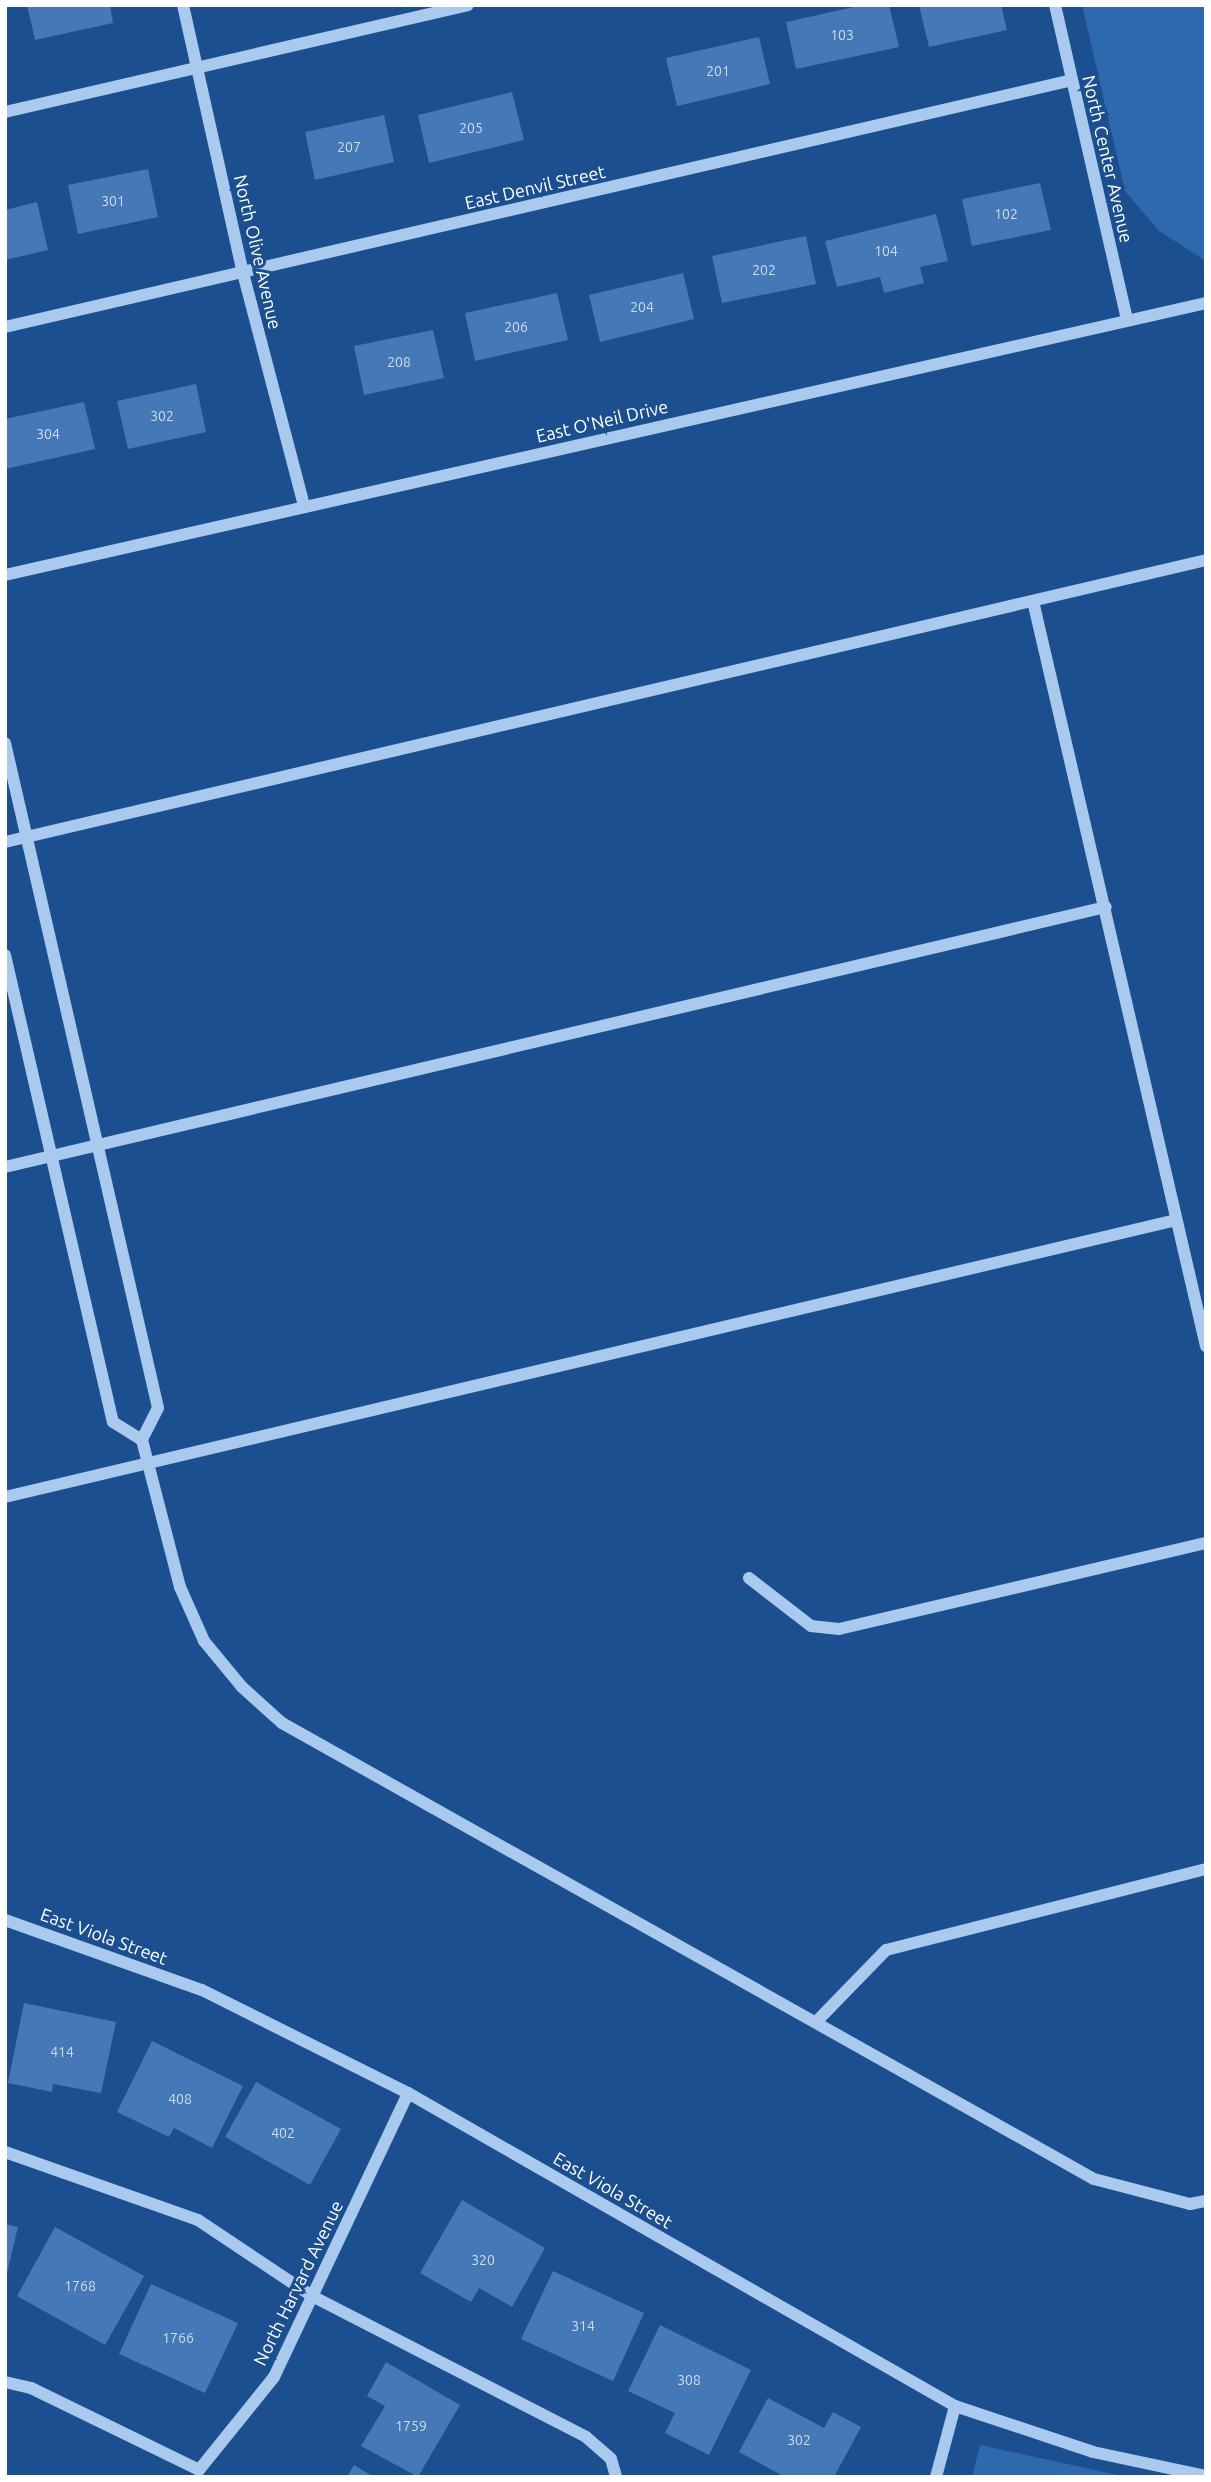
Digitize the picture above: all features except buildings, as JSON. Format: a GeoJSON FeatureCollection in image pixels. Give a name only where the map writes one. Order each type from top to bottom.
{"type":"FeatureCollection","features":[{"type":"Feature","properties":{"kind":"street","name":"North Olive Avenue"},"geometry":{"type":"LineString","coordinates":[[183,5],[243,273],[304,506]]}},
{"type":"Feature","properties":{"kind":"street"},"geometry":{"type":"LineString","coordinates":[[5,112],[198,70],[468,5]]}},
{"type":"Feature","properties":{"kind":"street","name":"North Center Avenue"},"geometry":{"type":"LineString","coordinates":[[1055,5],[1127,320]]}},
{"type":"Feature","properties":{"kind":"street","name":"East Denvil Street"},"geometry":{"type":"LineString","coordinates":[[5,327],[1072,80]]}},
{"type":"Feature","properties":{"kind":"street","name":"East O'Neil Drive"},"geometry":{"type":"LineString","coordinates":[[5,575],[1206,303]]}},
{"type":"Feature","properties":{"kind":"street"},"geometry":{"type":"LineString","coordinates":[[5,842],[1206,560]]}},
{"type":"Feature","properties":{"kind":"street"},"geometry":{"type":"LineString","coordinates":[[1033,601],[1206,1346]]}},
{"type":"Feature","properties":{"kind":"street"},"geometry":{"type":"LineString","coordinates":[[5,743],[158,1408],[142,1440],[180,1587],[204,1641],[242,1686],[282,1723],[535,1869],[817,2021],[1094,2179],[1190,2204],[1206,2201]]}},
{"type":"Feature","properties":{"kind":"street"},"geometry":{"type":"LineString","coordinates":[[5,1167],[1106,907]]}},
{"type":"Feature","properties":{"kind":"street"},"geometry":{"type":"LineString","coordinates":[[5,955],[113,1422],[142,1440]]}},
{"type":"Feature","properties":{"kind":"street"},"geometry":{"type":"LineString","coordinates":[[5,1497],[148,1466],[463,1387],[1176,1220]]}},
{"type":"Feature","properties":{"kind":"street"},"geometry":{"type":"LineString","coordinates":[[749,1578],[811,1626],[839,1629],[1206,1543]]}},
{"type":"Feature","properties":{"kind":"street"},"geometry":{"type":"LineString","coordinates":[[817,2021],[886,1950],[1206,1870]]}},
{"type":"Feature","properties":{"kind":"street","name":"East Viola Street"},"geometry":{"type":"LineString","coordinates":[[5,1920],[202,1990],[408,2093],[956,2406],[1093,2452],[1206,2476]]}},
{"type":"Feature","properties":{"kind":"street","name":"North Harvard Avenue"},"geometry":{"type":"LineString","coordinates":[[5,2382],[31,2388],[199,2470],[274,2377],[408,2093]]}},
{"type":"Feature","properties":{"kind":"street"},"geometry":{"type":"LineString","coordinates":[[5,2152],[198,2220],[312,2296],[586,2437],[611,2459],[616,2477]]}},
{"type":"Feature","properties":{"kind":"street"},"geometry":{"type":"LineString","coordinates":[[936,2477],[956,2406]]}},
{"type":"Feature","properties":{"kind":"shaded area"},"geometry":{"type":"Polygon","coordinates":[[[1082,5],[1206,5],[1206,261],[1159,231],[1125,191],[1082,5]]]}},
{"type":"Feature","properties":{"kind":"shaded area"},"geometry":{"type":"Polygon","coordinates":[[[980,2445],[1127,2477],[972,2477],[980,2445]]]}}]}
